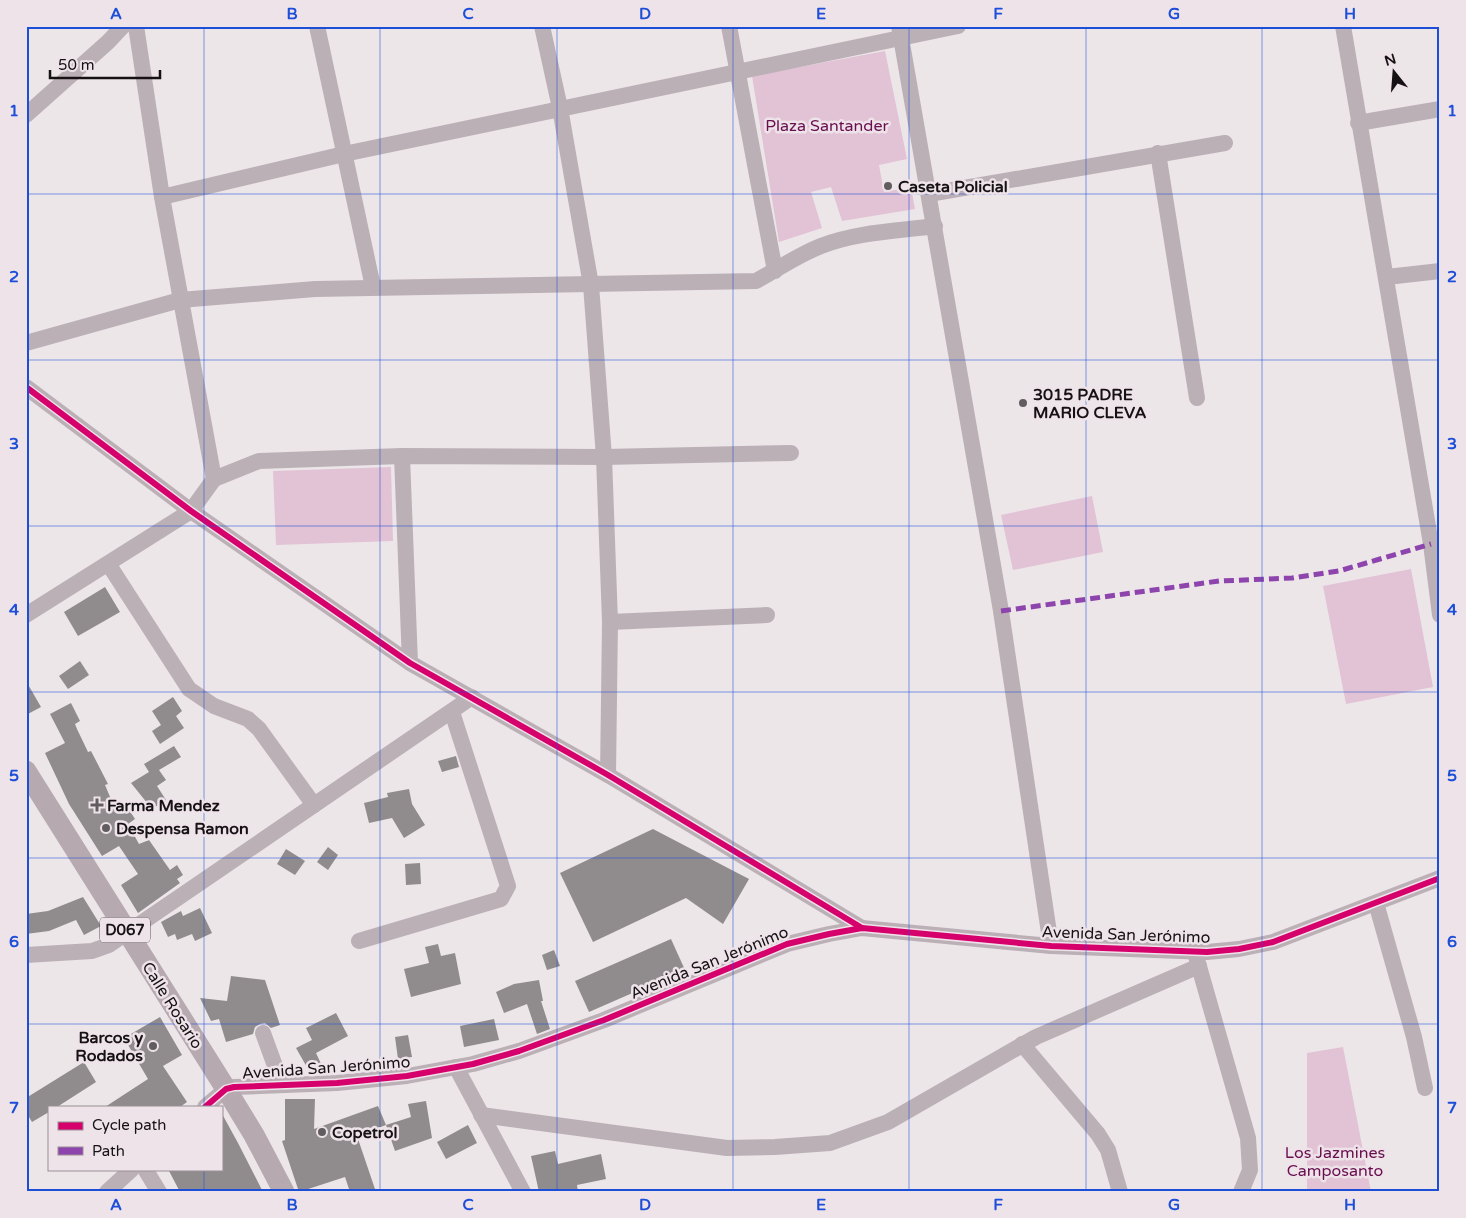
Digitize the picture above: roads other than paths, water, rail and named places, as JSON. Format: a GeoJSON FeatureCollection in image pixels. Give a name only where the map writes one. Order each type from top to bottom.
{"type":"FeatureCollection","features":[{"type":"Feature","properties":{"kind":"main road","name":"Calle Rosario"},"geometry":{"type":"LineString","coordinates":[[26,771],[226,1089],[254,1135],[284,1192]]}},
{"type":"Feature","properties":{"kind":"street"},"geometry":{"type":"LineString","coordinates":[[26,115],[108,42],[122,26]]}},
{"type":"Feature","properties":{"kind":"street"},"geometry":{"type":"LineString","coordinates":[[136,26],[162,197],[180,300],[211,450],[214,479]]}},
{"type":"Feature","properties":{"kind":"street"},"geometry":{"type":"LineString","coordinates":[[317,26],[373,288]]}},
{"type":"Feature","properties":{"kind":"street"},"geometry":{"type":"LineString","coordinates":[[542,26],[560,108],[591,285],[604,457],[610,622],[608,775]]}},
{"type":"Feature","properties":{"kind":"street"},"geometry":{"type":"LineString","coordinates":[[729,26],[775,271]]}},
{"type":"Feature","properties":{"kind":"street"},"geometry":{"type":"LineString","coordinates":[[162,197],[344,154],[737,71],[900,32],[958,26]]}},
{"type":"Feature","properties":{"kind":"street"},"geometry":{"type":"LineString","coordinates":[[1343,26],[1358,123],[1436,542],[1440,615]]}},
{"type":"Feature","properties":{"kind":"street"},"geometry":{"type":"LineString","coordinates":[[900,32],[1001,612],[1051,946]]}},
{"type":"Feature","properties":{"kind":"street"},"geometry":{"type":"LineString","coordinates":[[108,42],[120,38],[138,49]]}},
{"type":"Feature","properties":{"kind":"street"},"geometry":{"type":"LineString","coordinates":[[1358,123],[1440,109]]}},
{"type":"Feature","properties":{"kind":"street"},"geometry":{"type":"LineString","coordinates":[[928,194],[1158,153],[1226,143]]}},
{"type":"Feature","properties":{"kind":"street"},"geometry":{"type":"LineString","coordinates":[[1158,153],[1197,398]]}},
{"type":"Feature","properties":{"kind":"street"},"geometry":{"type":"LineString","coordinates":[[26,343],[180,300],[314,289],[756,281],[790,261],[822,246],[853,237],[935,226]]}},
{"type":"Feature","properties":{"kind":"street"},"geometry":{"type":"LineString","coordinates":[[1387,277],[1440,271]]}},
{"type":"Feature","properties":{"kind":"street"},"geometry":{"type":"LineString","coordinates":[[26,387],[192,512],[410,663],[608,775],[862,928]]}},
{"type":"Feature","properties":{"kind":"street"},"geometry":{"type":"LineString","coordinates":[[26,615],[192,512],[214,479],[259,461],[402,456],[604,457],[791,452]]}},
{"type":"Feature","properties":{"kind":"street"},"geometry":{"type":"LineString","coordinates":[[402,456],[410,663]]}},
{"type":"Feature","properties":{"kind":"street"},"geometry":{"type":"LineString","coordinates":[[109,565],[189,689],[214,706],[248,719],[259,729],[314,805]]}},
{"type":"Feature","properties":{"kind":"street"},"geometry":{"type":"LineString","coordinates":[[610,622],[767,615]]}},
{"type":"Feature","properties":{"kind":"street"},"geometry":{"type":"LineString","coordinates":[[26,955],[92,951],[109,945],[472,698]]}},
{"type":"Feature","properties":{"kind":"street"},"geometry":{"type":"LineString","coordinates":[[359,942],[501,899],[508,886],[452,712]]}},
{"type":"Feature","properties":{"kind":"street","name":"Avenida San Jerónimo"},"geometry":{"type":"LineString","coordinates":[[226,1089],[380,1079],[456,1067],[528,1048],[604,1020],[787,944],[862,928],[1197,959],[1273,942],[1440,878]]}},
{"type":"Feature","properties":{"kind":"street"},"geometry":{"type":"LineString","coordinates":[[1376,903],[1414,1037],[1425,1088]]}},
{"type":"Feature","properties":{"kind":"street"},"geometry":{"type":"LineString","coordinates":[[481,1114],[727,1148],[775,1147],[830,1142],[888,1122],[1022,1044],[1197,959],[1248,1138],[1250,1170],[1241,1192]]}},
{"type":"Feature","properties":{"kind":"street"},"geometry":{"type":"LineString","coordinates":[[263,1033],[282,1085]]}},
{"type":"Feature","properties":{"kind":"street"},"geometry":{"type":"LineString","coordinates":[[1022,1044],[1098,1134],[1108,1150],[1120,1192]]}},
{"type":"Feature","properties":{"kind":"street"},"geometry":{"type":"LineString","coordinates":[[456,1067],[523,1192]]}},
{"type":"Feature","properties":{"kind":"street"},"geometry":{"type":"LineString","coordinates":[[206,1106],[226,1089]]}},
{"type":"Feature","properties":{"kind":"street"},"geometry":{"type":"LineString","coordinates":[[107,1192],[131,1170]]}},
{"type":"Feature","properties":{"kind":"street"},"geometry":{"type":"LineString","coordinates":[[146,1170],[159,1192]]}},
{"type":"Feature","properties":{"kind":"place","name":"Caseta Policial"},"geometry":{"type":"Point","coordinates":[888,186]}},
{"type":"Feature","properties":{"kind":"place","name":"3015 PADRE MARIO CLEVA"},"geometry":{"type":"Point","coordinates":[1023,403]}},
{"type":"Feature","properties":{"kind":"place","name":"Farma Mendez"},"geometry":{"type":"Point","coordinates":[97,805]}},
{"type":"Feature","properties":{"kind":"place","name":"Despensa Ramon"},"geometry":{"type":"Point","coordinates":[106,828]}},
{"type":"Feature","properties":{"kind":"place","name":"Barcos y Rodados"},"geometry":{"type":"Point","coordinates":[153,1046]}},
{"type":"Feature","properties":{"kind":"place","name":"Copetrol"},"geometry":{"type":"Point","coordinates":[322,1132]}},
{"type":"Feature","properties":{"kind":"park label","name":"Plaza Santander"},"geometry":{"type":"Point","coordinates":[827,125]}},
{"type":"Feature","properties":{"kind":"park label","name":"Los Jazmines Camposanto"},"geometry":{"type":"Point","coordinates":[1335,1161]}}]}
